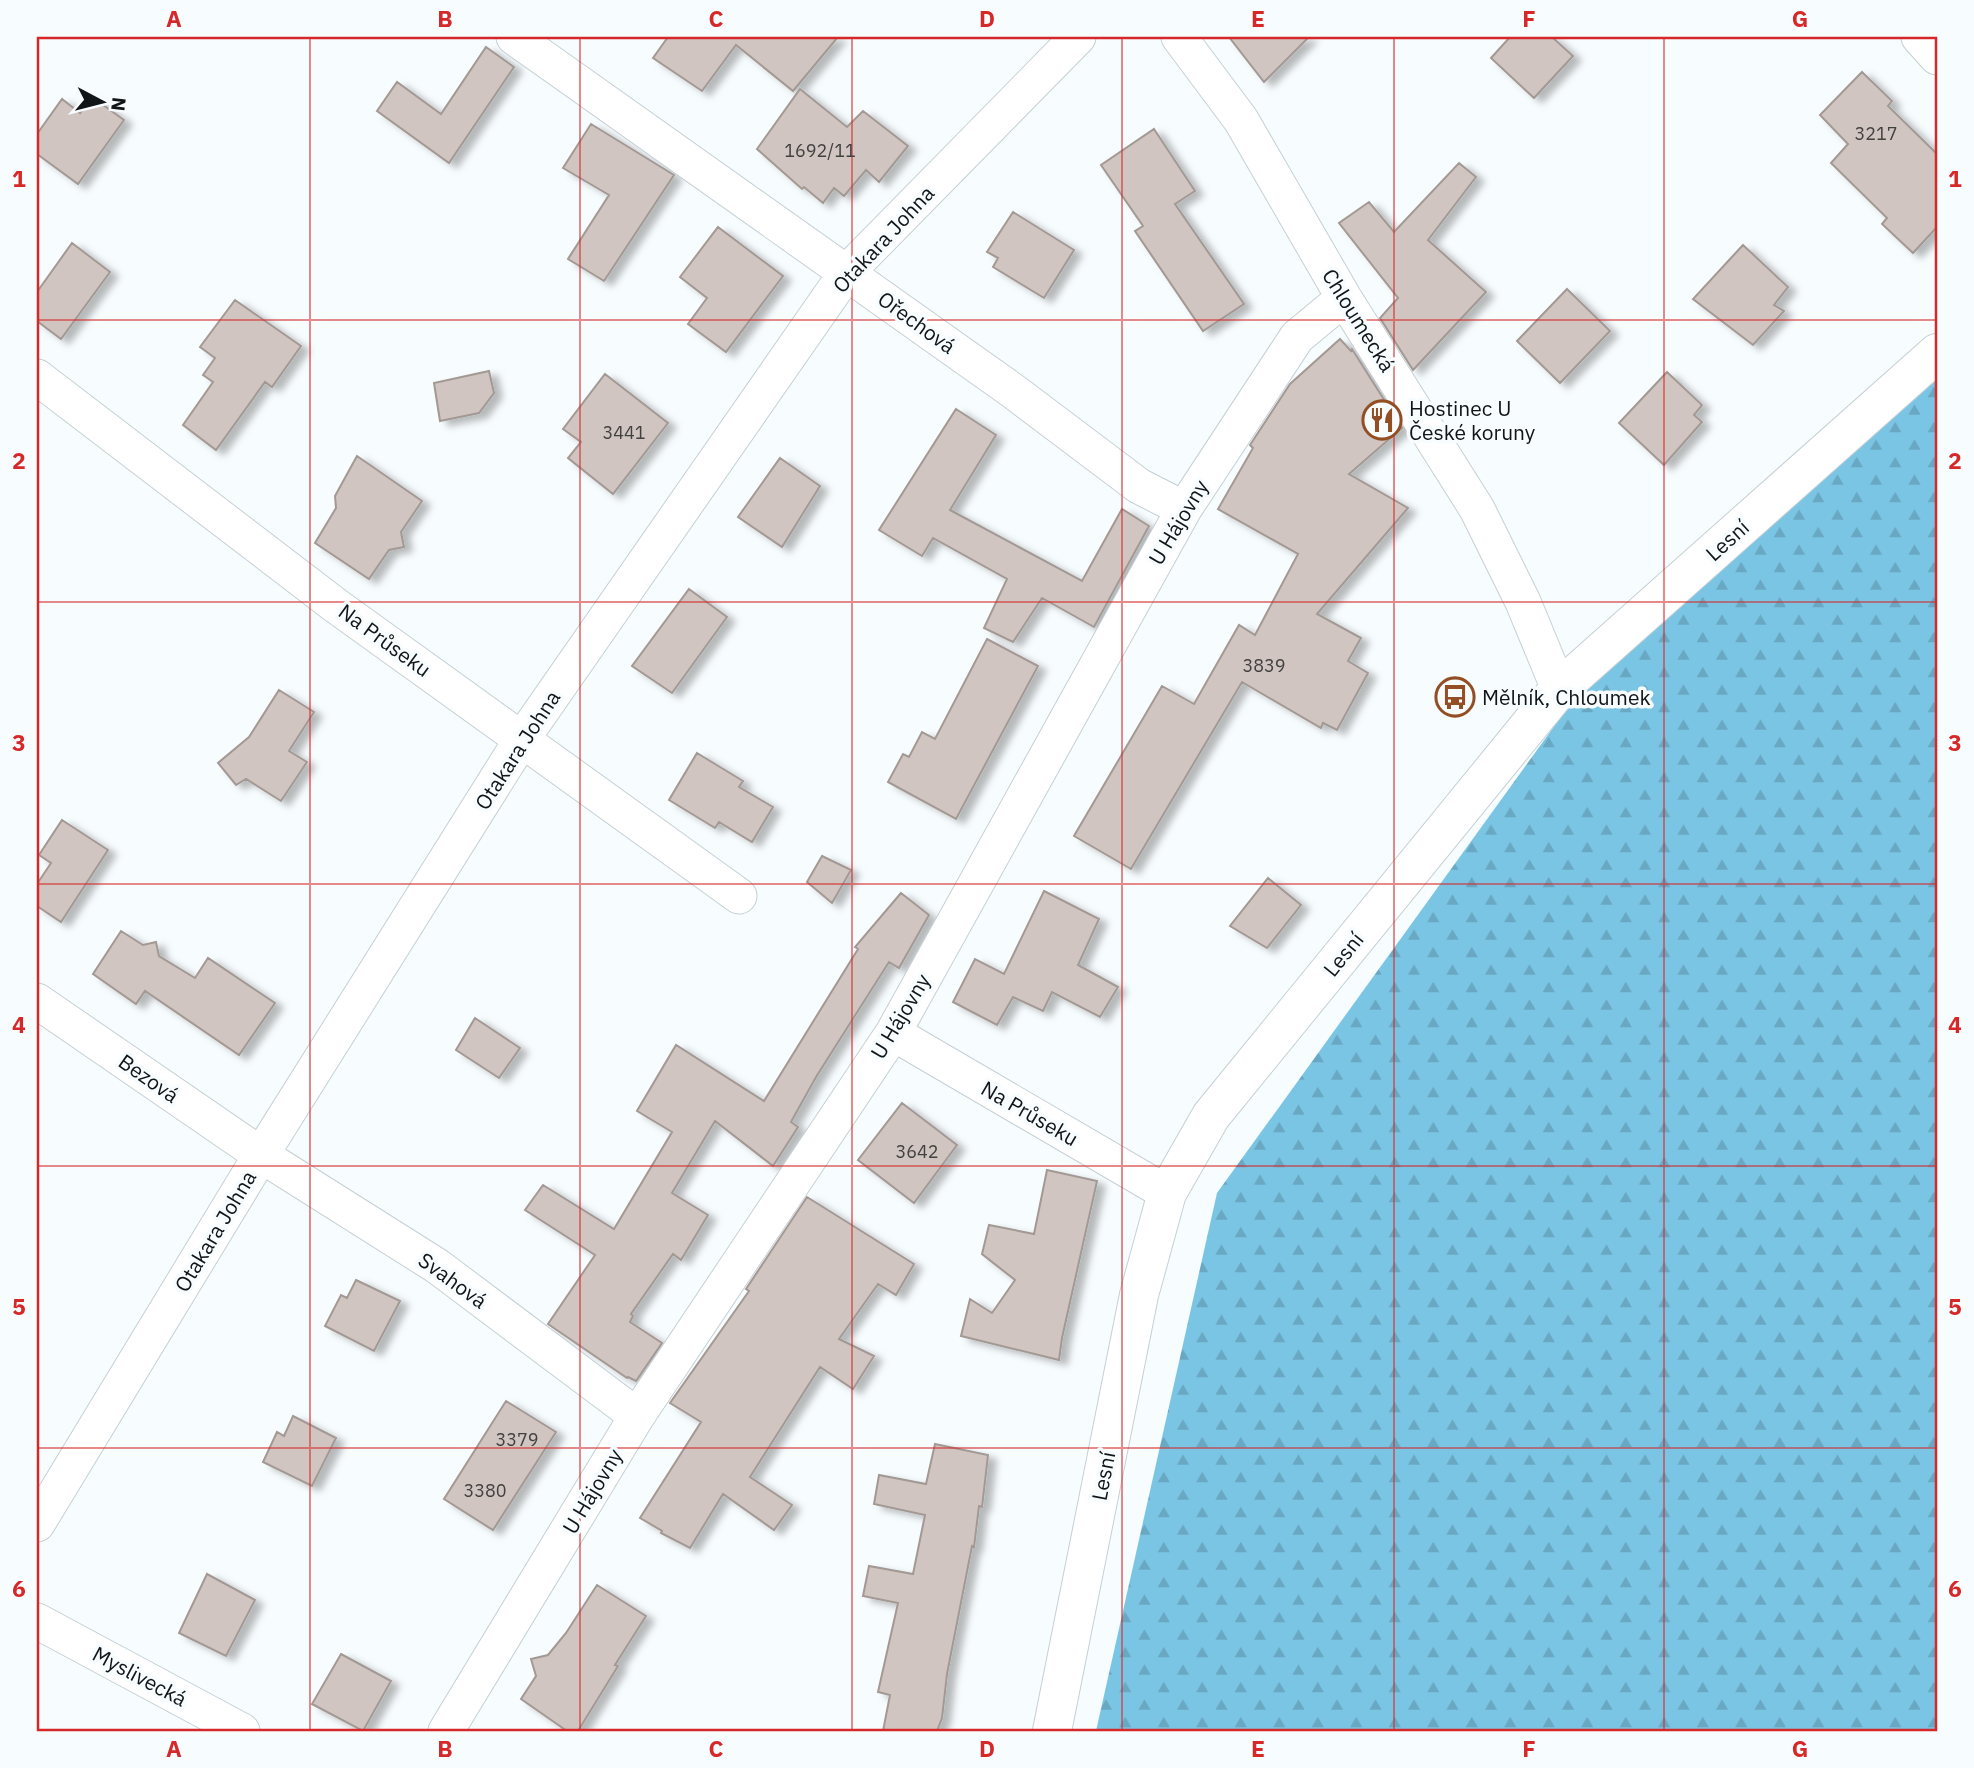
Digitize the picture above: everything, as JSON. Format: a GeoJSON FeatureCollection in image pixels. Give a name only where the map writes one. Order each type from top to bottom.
{"type":"FeatureCollection","features":[{"type":"Feature","properties":{"kind":"street","name":"Ořechová"},"geometry":{"type":"LineString","coordinates":[[514,37],[1013,391],[1139,486],[1184,509]]}},
{"type":"Feature","properties":{"kind":"street","name":"Otakara Johna"},"geometry":{"type":"LineString","coordinates":[[37,1524],[261,1155],[522,739],[847,272],[1078,37]]}},
{"type":"Feature","properties":{"kind":"street","name":"Chloumecká"},"geometry":{"type":"LineString","coordinates":[[1179,37],[1241,120],[1344,298],[1477,509],[1523,602],[1559,689]]}},
{"type":"Feature","properties":{"kind":"street"},"geometry":{"type":"LineString","coordinates":[[1919,37],[1937,57]]}},
{"type":"Feature","properties":{"kind":"street","name":"U Hájovny"},"geometry":{"type":"LineString","coordinates":[[446,1731],[637,1416],[893,1033],[1184,509],[1297,337],[1344,298]]}},
{"type":"Feature","properties":{"kind":"street","name":"Lesní"},"geometry":{"type":"LineString","coordinates":[[1052,1731],[1139,1295],[1167,1193],[1211,1116],[1559,689],[1937,353]]}},
{"type":"Feature","properties":{"kind":"street","name":"Na Průseku"},"geometry":{"type":"LineString","coordinates":[[37,377],[335,605],[739,896]]}},
{"type":"Feature","properties":{"kind":"street","name":"Bezová"},"geometry":{"type":"LineString","coordinates":[[37,1001],[261,1155]]}},
{"type":"Feature","properties":{"kind":"street","name":"Na Průseku"},"geometry":{"type":"LineString","coordinates":[[893,1033],[1167,1193]]}},
{"type":"Feature","properties":{"kind":"street","name":"Svahová"},"geometry":{"type":"LineString","coordinates":[[261,1155],[437,1266],[637,1416]]}},
{"type":"Feature","properties":{"kind":"street","name":"Myslivecká"},"geometry":{"type":"LineString","coordinates":[[37,1621],[242,1731]]}},
{"type":"Feature","properties":{"kind":"green space"},"geometry":{"type":"Polygon","coordinates":[[[1937,362],[1937,1731],[1096,1731],[1217,1193],[1602,660],[1937,362]]]}},
{"type":"Feature","properties":{"kind":"building"},"geometry":{"type":"Polygon","coordinates":[[[668,37],[838,37],[793,91],[736,45],[702,91],[653,58],[668,37]]]}},
{"type":"Feature","properties":{"kind":"building"},"geometry":{"type":"Polygon","coordinates":[[[1229,37],[1309,37],[1264,82],[1229,37]]]}},
{"type":"Feature","properties":{"kind":"building"},"geometry":{"type":"Polygon","coordinates":[[[1510,37],[1552,37],[1573,56],[1534,98],[1491,58],[1510,37]]]}},
{"type":"Feature","properties":{"kind":"building"},"geometry":{"type":"Polygon","coordinates":[[[486,47],[514,67],[449,163],[377,111],[397,82],[441,114],[486,47]]]}},
{"type":"Feature","properties":{"kind":"building"},"geometry":{"type":"Polygon","coordinates":[[[1862,72],[1892,101],[1888,106],[1937,154],[1937,227],[1913,253],[1882,224],[1887,218],[1831,163],[1848,144],[1820,115],[1862,72]]]}},
{"type":"Feature","properties":{"kind":"building"},"geometry":{"type":"Polygon","coordinates":[[[800,89],[847,127],[863,111],[908,146],[879,182],[866,170],[844,196],[834,188],[823,203],[804,187],[802,189],[757,149],[800,89]]]}},
{"type":"Feature","properties":{"kind":"building"},"geometry":{"type":"Polygon","coordinates":[[[92,97],[124,120],[78,184],[37,154],[37,134],[62,99],[80,113],[92,97]]]}},
{"type":"Feature","properties":{"kind":"building"},"geometry":{"type":"Polygon","coordinates":[[[591,124],[674,175],[604,281],[568,259],[609,195],[563,168],[591,124]]]}},
{"type":"Feature","properties":{"kind":"building"},"geometry":{"type":"Polygon","coordinates":[[[1154,129],[1195,191],[1175,204],[1244,304],[1203,331],[1135,231],[1143,226],[1101,165],[1154,129]]]}},
{"type":"Feature","properties":{"kind":"building"},"geometry":{"type":"Polygon","coordinates":[[[1459,163],[1476,177],[1428,240],[1486,292],[1413,370],[1380,318],[1398,298],[1339,223],[1369,202],[1394,232],[1459,163]]]}},
{"type":"Feature","properties":{"kind":"building"},"geometry":{"type":"Polygon","coordinates":[[[1013,212],[1074,250],[1044,298],[993,267],[998,258],[987,252],[1013,212]]]}},
{"type":"Feature","properties":{"kind":"building"},"geometry":{"type":"Polygon","coordinates":[[[718,227],[783,276],[726,352],[688,324],[707,298],[680,277],[718,227]]]}},
{"type":"Feature","properties":{"kind":"building"},"geometry":{"type":"Polygon","coordinates":[[[72,243],[110,272],[61,339],[37,321],[37,292],[72,243]]]}},
{"type":"Feature","properties":{"kind":"building"},"geometry":{"type":"Polygon","coordinates":[[[1743,245],[1788,287],[1774,305],[1784,311],[1753,345],[1693,299],[1743,245]]]}},
{"type":"Feature","properties":{"kind":"building"},"geometry":{"type":"Polygon","coordinates":[[[1567,289],[1610,331],[1560,383],[1517,341],[1567,289]]]}},
{"type":"Feature","properties":{"kind":"building"},"geometry":{"type":"Polygon","coordinates":[[[235,300],[301,346],[272,387],[265,382],[216,450],[183,425],[213,382],[203,375],[215,358],[200,347],[235,300]]]}},
{"type":"Feature","properties":{"kind":"building"},"geometry":{"type":"Polygon","coordinates":[[[1340,339],[1351,351],[1352,349],[1402,428],[1349,474],[1408,508],[1317,614],[1361,638],[1348,661],[1368,673],[1337,730],[1323,723],[1321,728],[1242,682],[1131,869],[1074,836],[1162,686],[1194,704],[1239,625],[1255,635],[1298,554],[1218,509],[1253,448],[1250,445],[1290,384],[1340,339]]]}},
{"type":"Feature","properties":{"kind":"building"},"geometry":{"type":"Polygon","coordinates":[[[489,371],[494,393],[479,413],[440,421],[434,383],[489,371]]]}},
{"type":"Feature","properties":{"kind":"building"},"geometry":{"type":"Polygon","coordinates":[[[1667,372],[1702,405],[1694,415],[1702,422],[1664,465],[1619,423],[1667,372]]]}},
{"type":"Feature","properties":{"kind":"building"},"geometry":{"type":"Polygon","coordinates":[[[605,374],[668,423],[613,494],[568,458],[581,442],[563,429],[605,374]]]}},
{"type":"Feature","properties":{"kind":"building"},"geometry":{"type":"Polygon","coordinates":[[[956,409],[996,435],[950,510],[1082,581],[1122,509],[1149,526],[1094,627],[1042,598],[1013,642],[984,628],[1007,579],[933,538],[922,556],[879,530],[956,409]]]}},
{"type":"Feature","properties":{"kind":"building"},"geometry":{"type":"Polygon","coordinates":[[[357,456],[422,501],[401,532],[404,547],[389,550],[369,579],[315,543],[336,508],[335,496],[357,456]]]}},
{"type":"Feature","properties":{"kind":"building"},"geometry":{"type":"Polygon","coordinates":[[[780,458],[820,486],[782,547],[738,517],[780,458]]]}},
{"type":"Feature","properties":{"kind":"building"},"geometry":{"type":"Polygon","coordinates":[[[689,589],[727,617],[672,693],[632,666],[689,589]]]}},
{"type":"Feature","properties":{"kind":"building"},"geometry":{"type":"Polygon","coordinates":[[[987,639],[1038,666],[956,819],[888,782],[903,754],[909,757],[922,732],[935,739],[987,639]]]}},
{"type":"Feature","properties":{"kind":"building"},"geometry":{"type":"Polygon","coordinates":[[[279,690],[314,712],[289,751],[307,762],[281,801],[246,779],[236,785],[218,763],[249,737],[279,690]]]}},
{"type":"Feature","properties":{"kind":"building"},"geometry":{"type":"Polygon","coordinates":[[[697,753],[743,781],[739,787],[773,807],[752,842],[719,822],[715,828],[669,800],[697,753]]]}},
{"type":"Feature","properties":{"kind":"building"},"geometry":{"type":"Polygon","coordinates":[[[62,820],[108,850],[61,922],[37,906],[37,884],[51,863],[39,855],[62,820]]]}},
{"type":"Feature","properties":{"kind":"building"},"geometry":{"type":"Polygon","coordinates":[[[822,856],[851,870],[832,903],[807,882],[822,856]]]}},
{"type":"Feature","properties":{"kind":"building"},"geometry":{"type":"Polygon","coordinates":[[[1268,878],[1301,905],[1267,948],[1230,926],[1268,878]]]}},
{"type":"Feature","properties":{"kind":"building"},"geometry":{"type":"Polygon","coordinates":[[[1044,891],[1099,919],[1078,965],[1118,987],[1100,1017],[1052,992],[1043,1011],[1013,997],[997,1025],[953,1002],[975,959],[1004,974],[1044,891]]]}},
{"type":"Feature","properties":{"kind":"building"},"geometry":{"type":"Polygon","coordinates":[[[901,893],[929,915],[899,968],[889,962],[816,1077],[791,1122],[798,1127],[773,1166],[715,1121],[672,1193],[708,1215],[681,1260],[673,1254],[631,1314],[633,1316],[630,1322],[662,1343],[636,1381],[627,1378],[548,1324],[595,1255],[525,1210],[543,1185],[614,1229],[672,1132],[637,1111],[676,1045],[764,1101],[858,949],[855,947],[901,893]]]}},
{"type":"Feature","properties":{"kind":"building"},"geometry":{"type":"Polygon","coordinates":[[[121,931],[143,945],[156,942],[159,956],[195,978],[208,958],[275,1003],[239,1055],[145,991],[136,1004],[93,974],[121,931]]]}},
{"type":"Feature","properties":{"kind":"building"},"geometry":{"type":"Polygon","coordinates":[[[475,1018],[520,1048],[499,1078],[456,1050],[475,1018]]]}},
{"type":"Feature","properties":{"kind":"building"},"geometry":{"type":"Polygon","coordinates":[[[902,1103],[957,1145],[914,1203],[858,1160],[902,1103]]]}},
{"type":"Feature","properties":{"kind":"building"},"geometry":{"type":"Polygon","coordinates":[[[1047,1170],[1097,1181],[1059,1360],[961,1336],[970,1299],[992,1313],[1015,1280],[982,1254],[989,1225],[1034,1234],[1047,1170]]]}},
{"type":"Feature","properties":{"kind":"building"},"geometry":{"type":"Polygon","coordinates":[[[807,1197],[914,1264],[896,1295],[878,1284],[839,1339],[874,1356],[853,1389],[820,1367],[750,1477],[792,1505],[774,1530],[723,1494],[690,1548],[640,1518],[701,1422],[670,1403],[749,1291],[746,1289],[807,1197]]]}},
{"type":"Feature","properties":{"kind":"building"},"geometry":{"type":"Polygon","coordinates":[[[356,1280],[400,1301],[374,1351],[325,1326],[341,1295],[347,1298],[356,1280]]]}},
{"type":"Feature","properties":{"kind":"building"},"geometry":{"type":"Polygon","coordinates":[[[506,1401],[556,1432],[493,1530],[444,1499],[506,1401]]]}},
{"type":"Feature","properties":{"kind":"building"},"geometry":{"type":"Polygon","coordinates":[[[293,1416],[336,1438],[312,1486],[263,1462],[277,1432],[284,1436],[293,1416]]]}},
{"type":"Feature","properties":{"kind":"building"},"geometry":{"type":"Polygon","coordinates":[[[935,1444],[988,1455],[982,1507],[979,1506],[974,1547],[972,1546],[947,1674],[942,1718],[937,1731],[883,1731],[890,1695],[878,1692],[898,1603],[863,1596],[869,1566],[913,1574],[925,1515],[874,1504],[879,1475],[926,1484],[935,1444]]]}},
{"type":"Feature","properties":{"kind":"building"},"geometry":{"type":"Polygon","coordinates":[[[207,1574],[255,1600],[226,1656],[179,1633],[207,1574]]]}},
{"type":"Feature","properties":{"kind":"building"},"geometry":{"type":"Polygon","coordinates":[[[597,1585],[646,1616],[578,1731],[567,1731],[521,1699],[536,1676],[531,1659],[548,1655],[566,1633],[597,1585]]]}},
{"type":"Feature","properties":{"kind":"building"},"geometry":{"type":"Polygon","coordinates":[[[341,1654],[391,1681],[363,1731],[312,1704],[341,1654]]]}},
{"type":"Feature","properties":{"kind":"place","name":"Hostinec U České koruny"},"geometry":{"type":"Point","coordinates":[1382,420]}},
{"type":"Feature","properties":{"kind":"place","name":"Mělník, Chloumek"},"geometry":{"type":"Point","coordinates":[1455,697]}}]}
